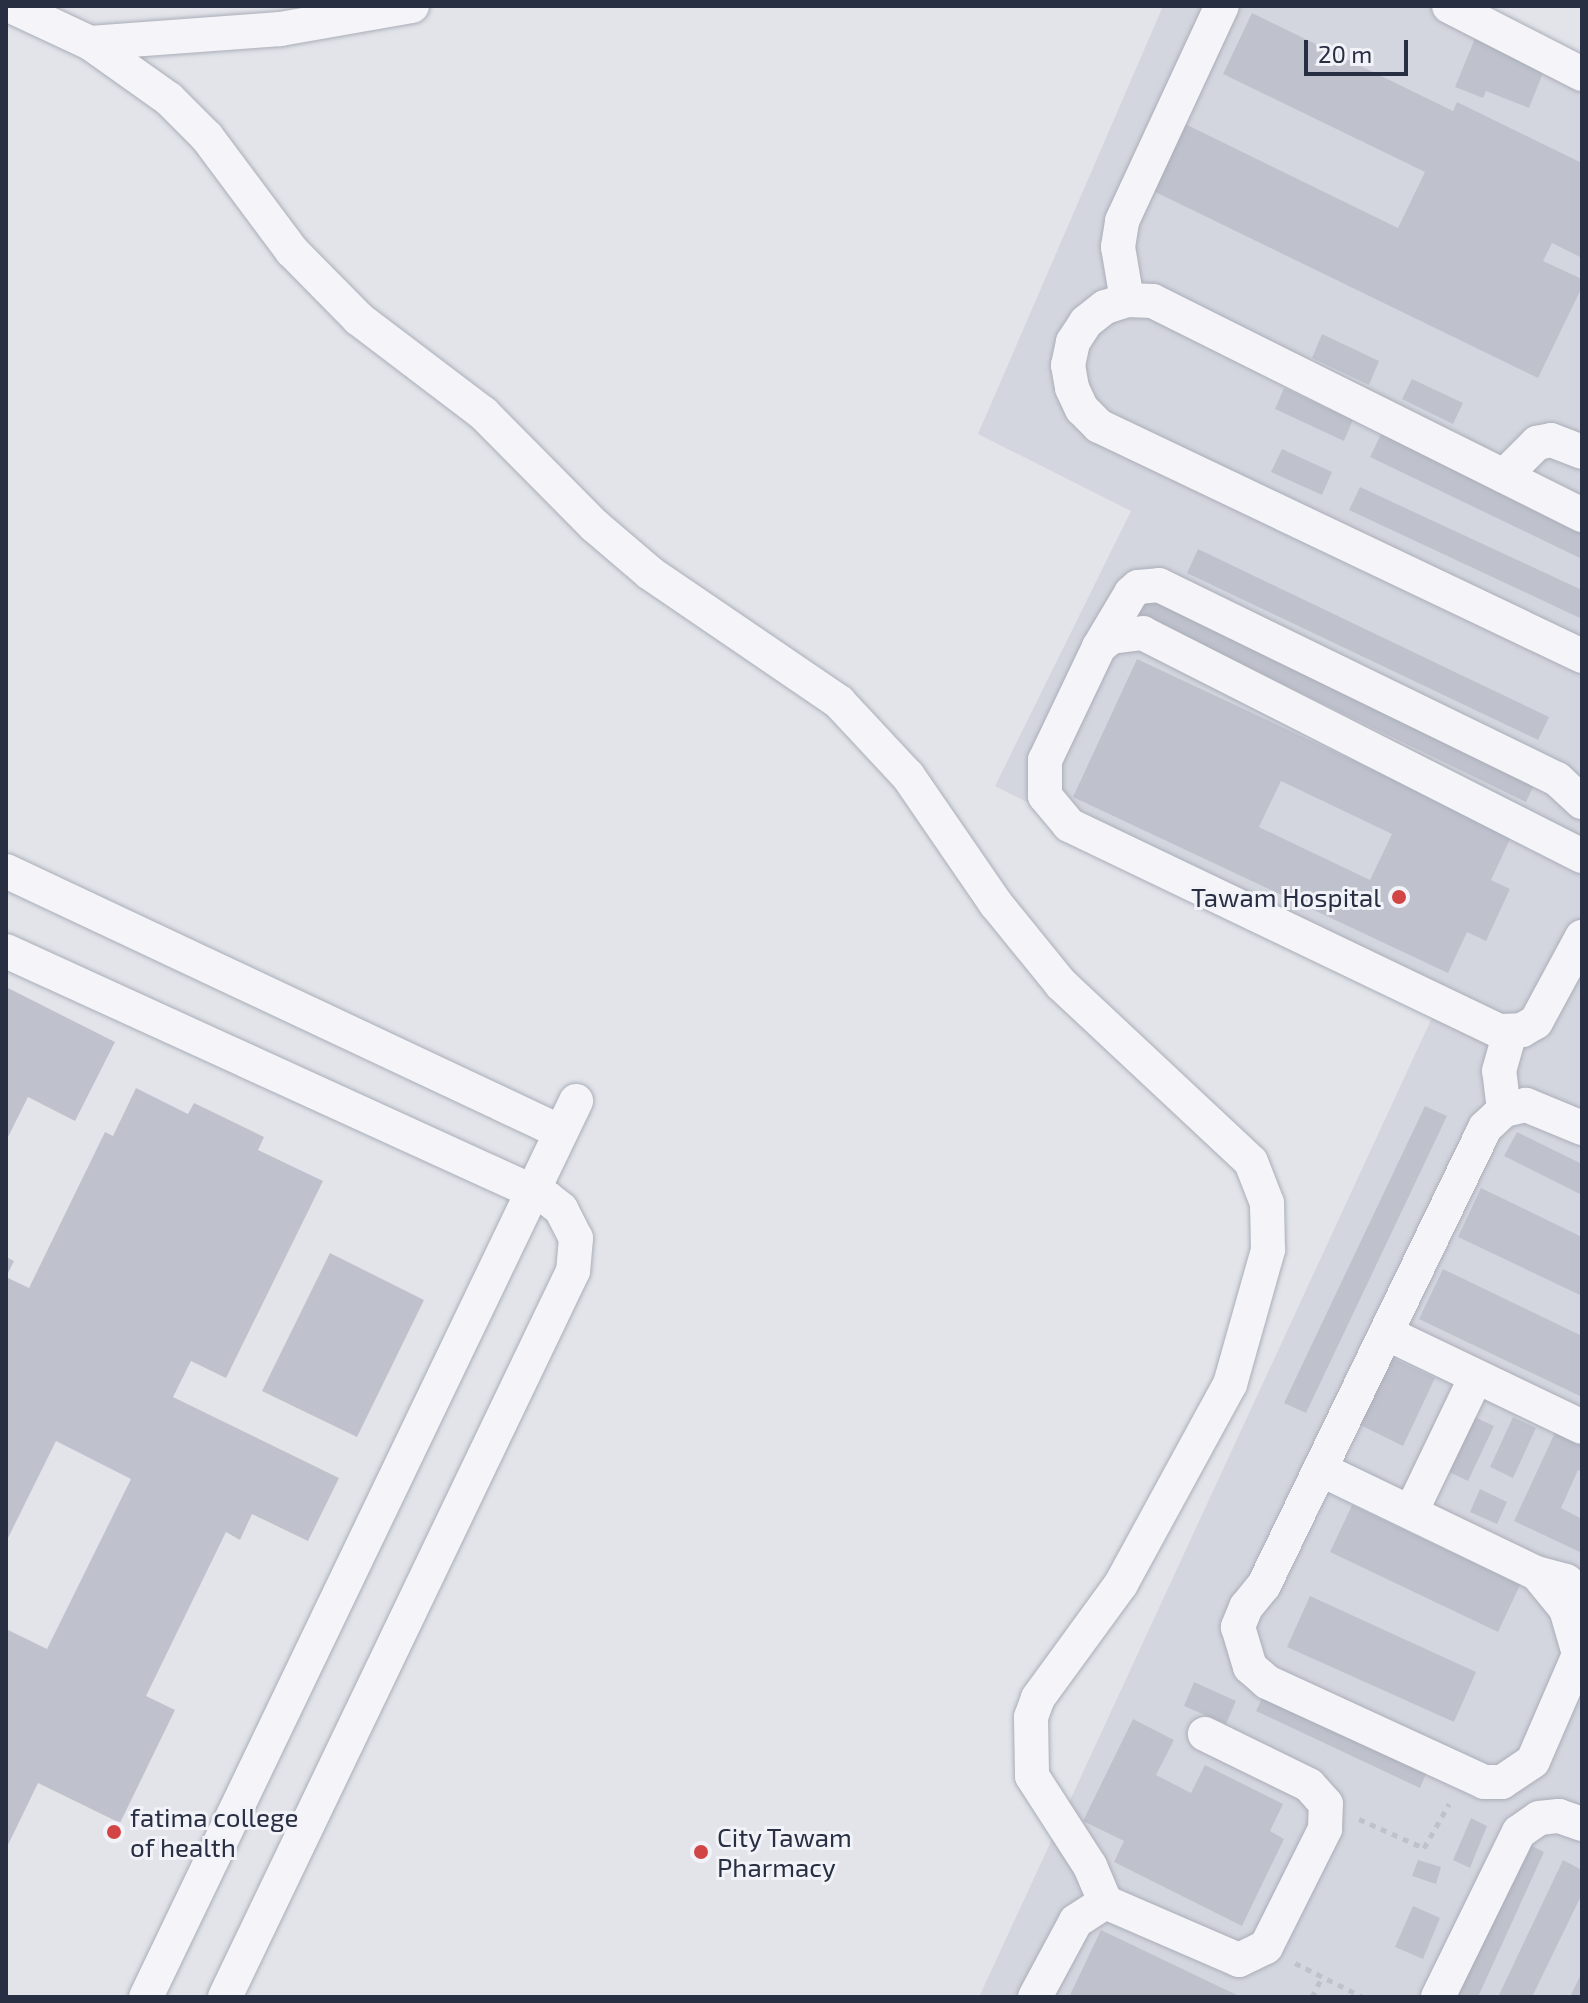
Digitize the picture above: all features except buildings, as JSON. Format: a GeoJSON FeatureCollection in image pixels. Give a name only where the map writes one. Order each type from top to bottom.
{"type":"FeatureCollection","features":[{"type":"Feature","properties":{"kind":"lane"},"geometry":{"type":"LineString","coordinates":[[11,6],[90,43],[169,99],[207,137],[292,251],[359,319],[483,413],[595,526],[650,573],[797,670],[874,735],[1053,974],[1251,1162],[1267,1203],[1268,1250],[1230,1384],[1121,1584],[1038,1698],[1031,1717],[1032,1776],[1090,1866],[1105,1902],[1239,1960],[1249,1960],[1266,1947],[1325,1829],[1326,1804],[1309,1785],[1205,1734]]}},
{"type":"Feature","properties":{"kind":"lane"},"geometry":{"type":"LineString","coordinates":[[90,43],[280,29],[412,6]]}},
{"type":"Feature","properties":{"kind":"lane"},"geometry":{"type":"LineString","coordinates":[[1127,300],[1118,247],[1122,221],[1222,6]]}},
{"type":"Feature","properties":{"kind":"lane"},"geometry":{"type":"LineString","coordinates":[[1449,6],[1582,74]]}},
{"type":"Feature","properties":{"kind":"lane"},"geometry":{"type":"LineString","coordinates":[[1582,515],[1153,301],[1127,300],[1086,322],[1073,342],[1068,365],[1072,388],[1082,409],[1099,426],[1582,656]]}},
{"type":"Feature","properties":{"kind":"lane"},"geometry":{"type":"LineString","coordinates":[[1504,476],[1537,443],[1551,440],[1582,452]]}},
{"type":"Feature","properties":{"kind":"lane"},"geometry":{"type":"LineString","coordinates":[[1582,802],[1557,779],[1159,585],[1148,584],[1131,593],[1099,647],[1045,760],[1042,778],[1055,813],[1085,833],[1483,1025],[1510,1032],[1536,1022],[1582,937]]}},
{"type":"Feature","properties":{"kind":"lane"},"geometry":{"type":"LineString","coordinates":[[1099,647],[1111,637],[1143,633],[1582,856]]}},
{"type":"Feature","properties":{"kind":"lane"},"geometry":{"type":"LineString","coordinates":[[6,871],[561,1132]]}},
{"type":"Feature","properties":{"kind":"lane"},"geometry":{"type":"LineString","coordinates":[[6,951],[532,1192],[561,1209],[576,1238],[573,1271],[225,1997]]}},
{"type":"Feature","properties":{"kind":"lane"},"geometry":{"type":"LineString","coordinates":[[1504,1110],[1499,1071],[1510,1032]]}},
{"type":"Feature","properties":{"kind":"lane"},"geometry":{"type":"LineString","coordinates":[[146,1997],[576,1101]]}},
{"type":"Feature","properties":{"kind":"lane"},"geometry":{"type":"LineString","coordinates":[[1536,1573],[1566,1609],[1580,1651],[1538,1753],[1519,1774],[1484,1782],[1299,1694],[1267,1682],[1250,1667],[1241,1648],[1242,1617],[1264,1585],[1485,1128],[1504,1110],[1538,1107],[1582,1128]]}},
{"type":"Feature","properties":{"kind":"lane"},"geometry":{"type":"LineString","coordinates":[[1386,1333],[1582,1427]]}},
{"type":"Feature","properties":{"kind":"lane"},"geometry":{"type":"LineString","coordinates":[[1411,1512],[1476,1377]]}},
{"type":"Feature","properties":{"kind":"lane"},"geometry":{"type":"LineString","coordinates":[[1320,1469],[1536,1573],[1566,1581],[1582,1594]]}},
{"type":"Feature","properties":{"kind":"lane"},"geometry":{"type":"LineString","coordinates":[[1438,1997],[1519,1832],[1539,1818],[1559,1816],[1582,1824]]}},
{"type":"Feature","properties":{"kind":"lane"},"geometry":{"type":"LineString","coordinates":[[1035,1997],[1076,1921],[1105,1902]]}},
{"type":"Feature","properties":{"kind":"path"},"geometry":{"type":"LineString","coordinates":[[1326,1804],[1424,1848],[1457,1769]]}},
{"type":"Feature","properties":{"kind":"path"},"geometry":{"type":"LineString","coordinates":[[1266,1947],[1363,1997]]}},
{"type":"Feature","properties":{"kind":"path"},"geometry":{"type":"LineString","coordinates":[[1312,1997],[1322,1977]]}},
{"type":"Feature","properties":{"kind":"shaded area","name":"Tawam Hospital"},"geometry":{"type":"Polygon","coordinates":[[[1163,6],[1454,6],[1582,64],[1582,1997],[979,1997],[1436,1009],[995,786],[1131,511],[978,434],[1163,6]]]}},
{"type":"Feature","properties":{"kind":"place","name":"Tawam Hospital"},"geometry":{"type":"Point","coordinates":[1399,897]}},
{"type":"Feature","properties":{"kind":"place","name":"fatima college of health"},"geometry":{"type":"Point","coordinates":[114,1832]}},
{"type":"Feature","properties":{"kind":"place","name":"City Tawam Pharmacy"},"geometry":{"type":"Point","coordinates":[701,1852]}}]}
